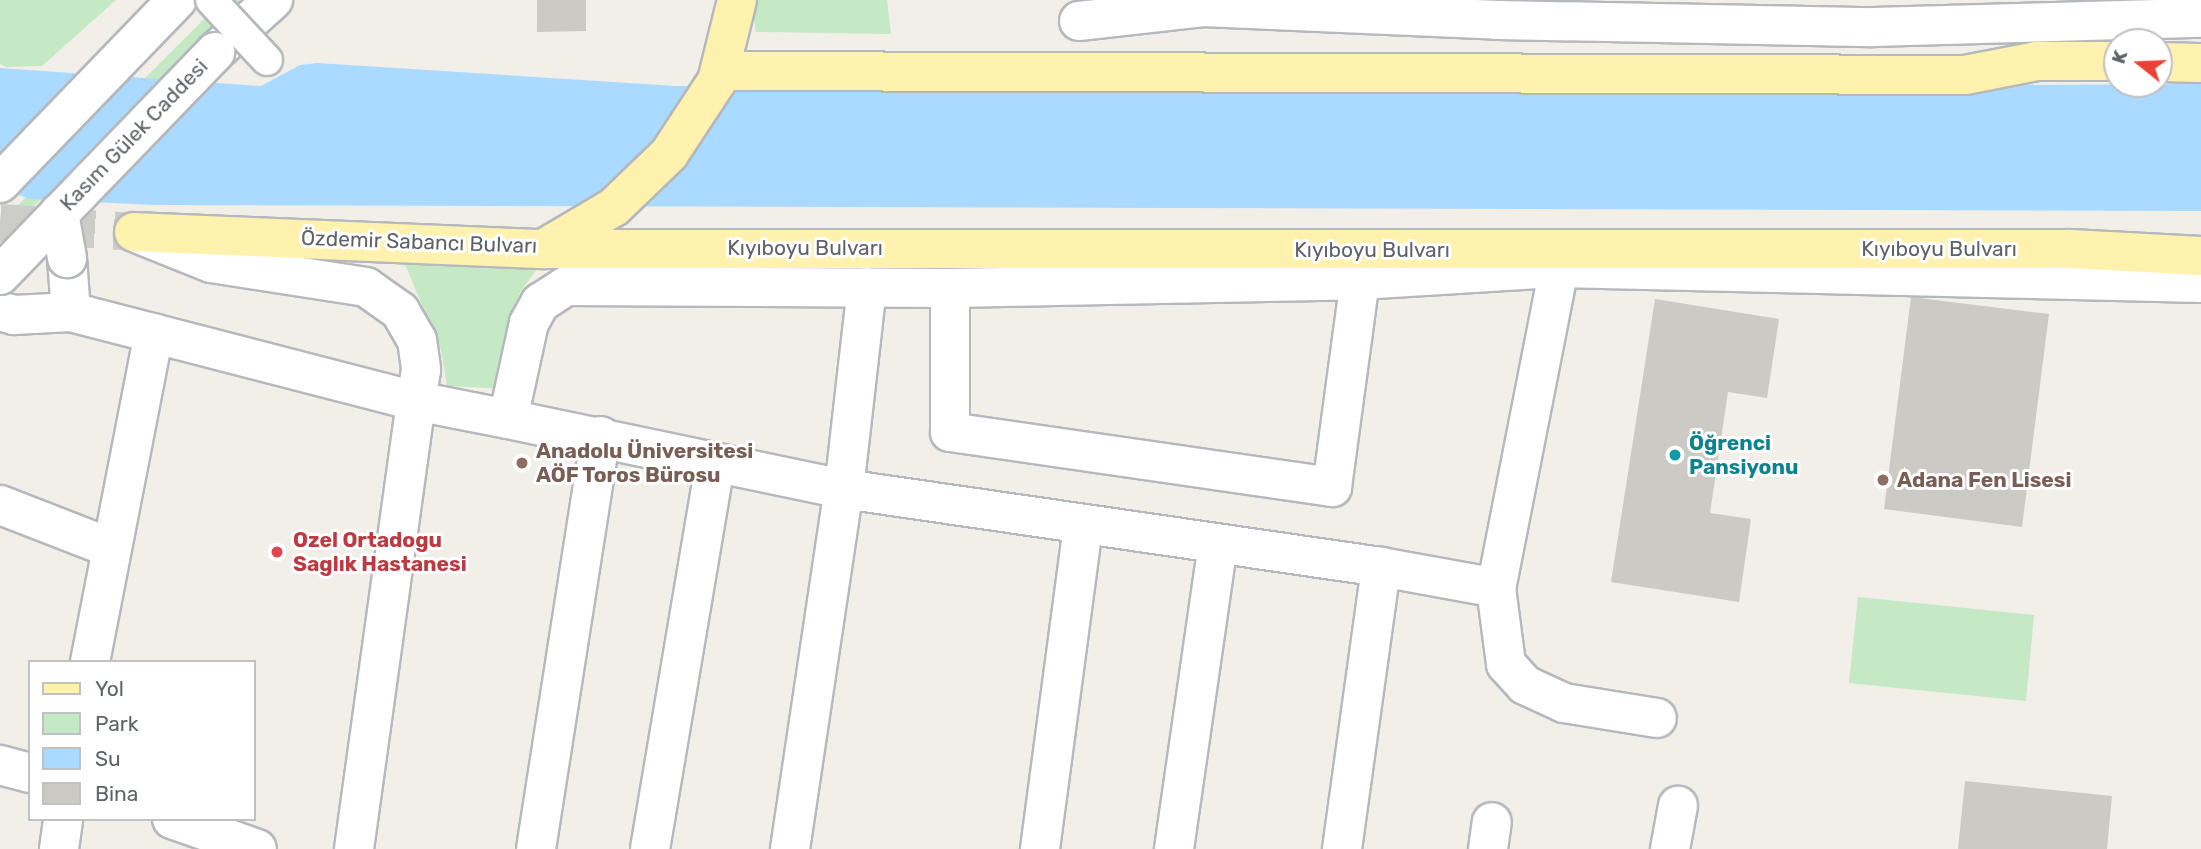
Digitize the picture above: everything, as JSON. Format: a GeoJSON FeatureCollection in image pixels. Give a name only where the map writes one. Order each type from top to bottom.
{"type":"FeatureCollection","features":[{"type":"Feature","properties":{"kind":"main road","name":"Özdemir Sabancı Bulvarı"},"geometry":{"type":"LineString","coordinates":[[134,232],[543,249],[614,207],[669,154],[720,76],[737,0]]}},
{"type":"Feature","properties":{"kind":"main road"},"geometry":{"type":"LineString","coordinates":[[720,76],[1965,75],[2037,61],[2103,61]]}},
{"type":"Feature","properties":{"kind":"main road"},"geometry":{"type":"LineString","coordinates":[[2173,62],[2201,62]]}},
{"type":"Feature","properties":{"kind":"main road","name":"Kıyıboyu Bulvarı"},"geometry":{"type":"LineString","coordinates":[[543,249],[2071,249],[2201,256]]}},
{"type":"Feature","properties":{"kind":"street"},"geometry":{"type":"LineString","coordinates":[[211,0],[268,60]]}},
{"type":"Feature","properties":{"kind":"street","name":"Kasım Gülek Caddesi"},"geometry":{"type":"LineString","coordinates":[[0,275],[215,52],[273,0]]}},
{"type":"Feature","properties":{"kind":"street"},"geometry":{"type":"LineString","coordinates":[[1079,22],[1203,4],[1873,14],[2196,12]]}},
{"type":"Feature","properties":{"kind":"street"},"geometry":{"type":"LineString","coordinates":[[0,183],[164,12]]}},
{"type":"Feature","properties":{"kind":"street"},"geometry":{"type":"LineString","coordinates":[[59,213],[67,258],[71,312]]}},
{"type":"Feature","properties":{"kind":"street"},"geometry":{"type":"LineString","coordinates":[[134,232],[211,263],[366,287],[400,311],[418,340],[421,370],[354,849]]}},
{"type":"Feature","properties":{"kind":"street"},"geometry":{"type":"LineString","coordinates":[[508,418],[529,323],[540,303],[566,286],[950,288],[1360,280],[1559,268],[2201,282]]}},
{"type":"Feature","properties":{"kind":"street"},"geometry":{"type":"LineString","coordinates":[[1559,268],[1496,588],[1507,664],[1525,685],[1564,704],[1657,718]]}},
{"type":"Feature","properties":{"kind":"street"},"geometry":{"type":"LineString","coordinates":[[950,288],[950,432],[1332,487],[1360,280]]}},
{"type":"Feature","properties":{"kind":"street"},"geometry":{"type":"LineString","coordinates":[[790,849],[844,489],[867,287]]}},
{"type":"Feature","properties":{"kind":"street"},"geometry":{"type":"LineString","coordinates":[[0,311],[14,315],[71,312],[416,401],[601,436],[844,489],[1083,526],[1381,567],[1496,588]]}},
{"type":"Feature","properties":{"kind":"street"},"geometry":{"type":"LineString","coordinates":[[90,660],[154,333]]}},
{"type":"Feature","properties":{"kind":"street"},"geometry":{"type":"LineString","coordinates":[[536,849],[601,436]]}},
{"type":"Feature","properties":{"kind":"street"},"geometry":{"type":"LineString","coordinates":[[650,849],[715,463]]}},
{"type":"Feature","properties":{"kind":"street"},"geometry":{"type":"LineString","coordinates":[[0,505],[111,548]]}},
{"type":"Feature","properties":{"kind":"street"},"geometry":{"type":"LineString","coordinates":[[1040,849],[1083,526]]}},
{"type":"Feature","properties":{"kind":"street"},"geometry":{"type":"LineString","coordinates":[[1174,849],[1218,545]]}},
{"type":"Feature","properties":{"kind":"street"},"geometry":{"type":"LineString","coordinates":[[1342,849],[1381,567]]}},
{"type":"Feature","properties":{"kind":"street"},"geometry":{"type":"LineString","coordinates":[[0,765],[28,772]]}},
{"type":"Feature","properties":{"kind":"street"},"geometry":{"type":"LineString","coordinates":[[1670,849],[1678,806]]}},
{"type":"Feature","properties":{"kind":"street"},"geometry":{"type":"LineString","coordinates":[[59,849],[63,821]]}},
{"type":"Feature","properties":{"kind":"street"},"geometry":{"type":"LineString","coordinates":[[178,821],[257,849]]}},
{"type":"Feature","properties":{"kind":"green space"},"geometry":{"type":"Polygon","coordinates":[[[0,0],[116,0],[42,66],[6,67],[0,64],[0,0]]]}},
{"type":"Feature","properties":{"kind":"green space"},"geometry":{"type":"Polygon","coordinates":[[[223,0],[240,0],[0,240],[0,223],[223,0]]]}},
{"type":"Feature","properties":{"kind":"green space"},"geometry":{"type":"Polygon","coordinates":[[[751,0],[887,0],[891,34],[756,32],[751,0]]]}},
{"type":"Feature","properties":{"kind":"green space"},"geometry":{"type":"Polygon","coordinates":[[[404,262],[540,265],[520,292],[514,311],[507,389],[447,386],[441,350],[404,262]]]}},
{"type":"Feature","properties":{"kind":"green space"},"geometry":{"type":"Polygon","coordinates":[[[1858,597],[2034,615],[2026,701],[1849,683],[1858,597]]]}},
{"type":"Feature","properties":{"kind":"water"},"geometry":{"type":"Polygon","coordinates":[[[317,63],[676,86],[1246,89],[2103,85],[2103,98],[2173,98],[2173,84],[2201,84],[2201,211],[154,205],[31,199],[0,189],[0,68],[261,86],[300,65],[317,63]]]}},
{"type":"Feature","properties":{"kind":"building"},"geometry":{"type":"Polygon","coordinates":[[[537,0],[586,0],[586,31],[537,32],[537,0]]]}},
{"type":"Feature","properties":{"kind":"building","name":"Adana Fen Lisesi"},"geometry":{"type":"Polygon","coordinates":[[[1911,297],[2049,314],[2022,527],[1884,509],[1911,297]]]}},
{"type":"Feature","properties":{"kind":"building","name":"Öğrenci Pansiyonu"},"geometry":{"type":"Polygon","coordinates":[[[1655,299],[1779,319],[1767,398],[1728,392],[1710,513],[1751,519],[1739,602],[1611,582],[1655,299]]]}},
{"type":"Feature","properties":{"kind":"building"},"geometry":{"type":"Polygon","coordinates":[[[1965,781],[2112,796],[2107,849],[1958,849],[1965,781]]]}},
{"type":"Feature","properties":{"kind":"tunnel"},"geometry":{"type":"LineString","coordinates":[[0,223],[134,232]]}},
{"type":"Feature","properties":{"kind":"place","name":"Öğrenci Pansiyonu"},"geometry":{"type":"Point","coordinates":[1675,455]}},
{"type":"Feature","properties":{"kind":"place","name":"Anadolu Üniversitesi AÖF Toros Bürosu"},"geometry":{"type":"Point","coordinates":[522,463]}},
{"type":"Feature","properties":{"kind":"place","name":"Adana Fen Lisesi"},"geometry":{"type":"Point","coordinates":[1883,480]}},
{"type":"Feature","properties":{"kind":"place","name":"Ozel Ortadogu Saglık Hastanesi"},"geometry":{"type":"Point","coordinates":[277,552]}}]}
